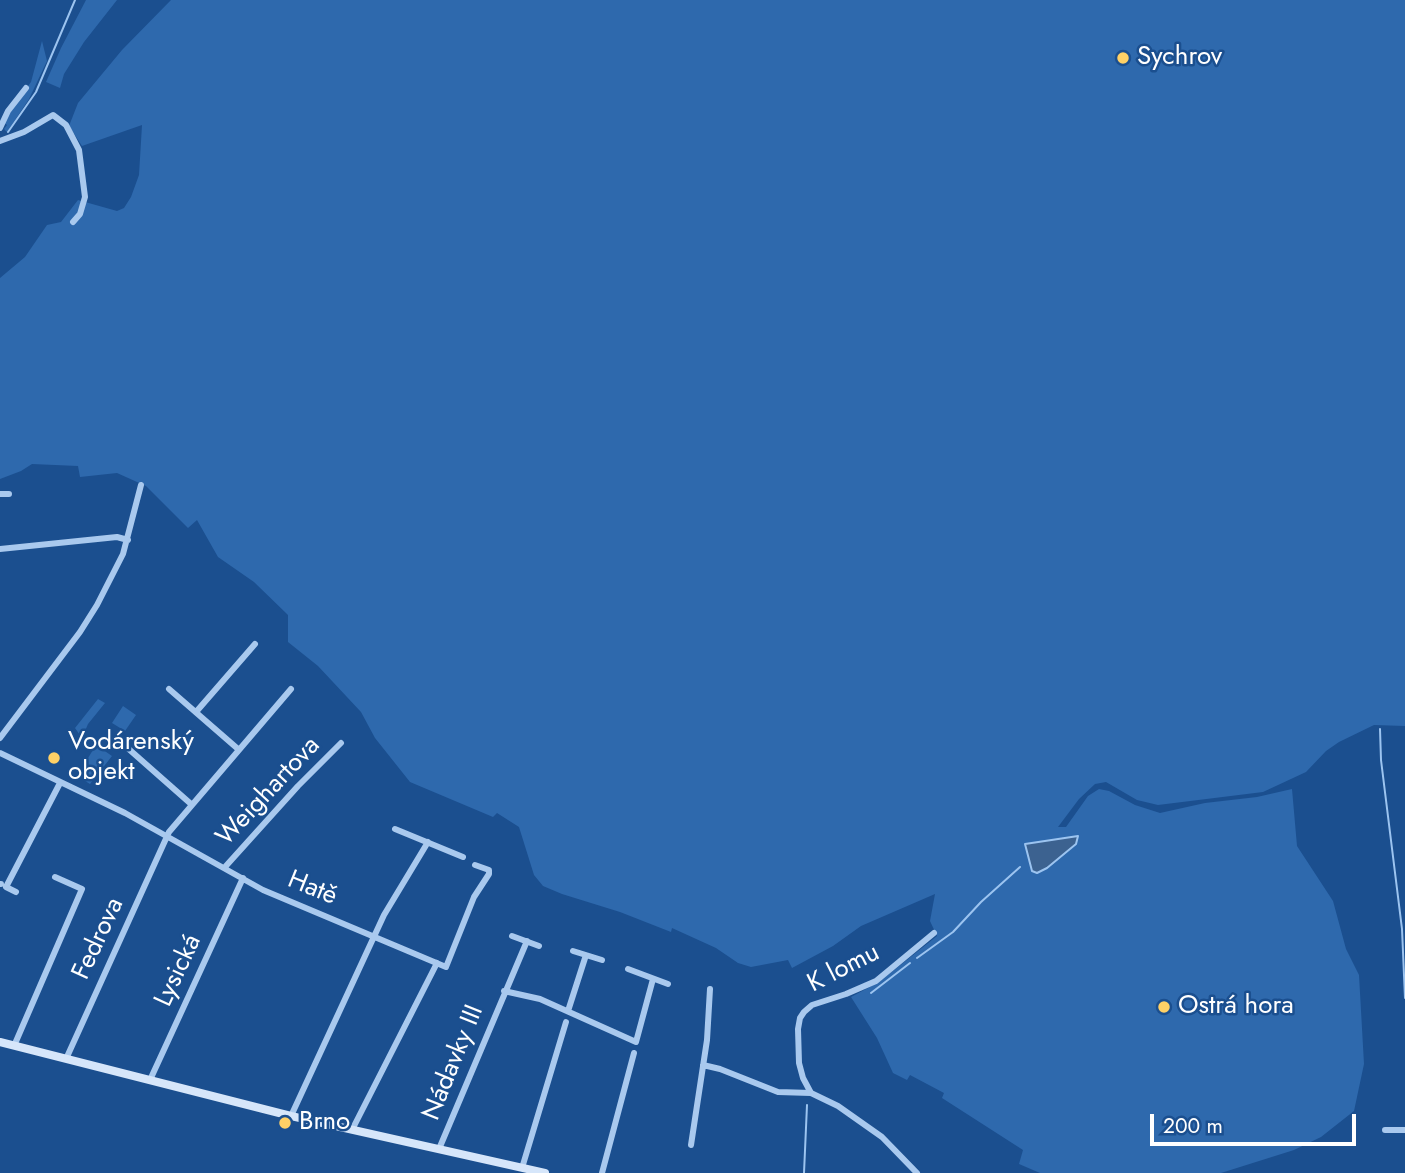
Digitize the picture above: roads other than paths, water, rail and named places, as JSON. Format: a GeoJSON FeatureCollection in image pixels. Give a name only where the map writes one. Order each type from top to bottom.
{"type":"FeatureCollection","features":[{"type":"Feature","properties":{"kind":"street"},"geometry":{"type":"LineString","coordinates":[[0,128],[8,111],[26,88]]}},
{"type":"Feature","properties":{"kind":"street"},"geometry":{"type":"LineString","coordinates":[[0,141],[53,116],[66,125],[79,150],[88,203],[73,222]]}},
{"type":"Feature","properties":{"kind":"street"},"geometry":{"type":"LineString","coordinates":[[0,738],[80,632],[97,605],[128,540],[141,485]]}},
{"type":"Feature","properties":{"kind":"street"},"geometry":{"type":"LineString","coordinates":[[0,494],[9,494]]}},
{"type":"Feature","properties":{"kind":"street"},"geometry":{"type":"LineString","coordinates":[[0,549],[117,537],[128,540]]}},
{"type":"Feature","properties":{"kind":"street"},"geometry":{"type":"LineString","coordinates":[[195,712],[254,644]]}},
{"type":"Feature","properties":{"kind":"street"},"geometry":{"type":"LineString","coordinates":[[169,689],[238,749]]}},
{"type":"Feature","properties":{"kind":"street","name":"Fedrova"},"geometry":{"type":"LineString","coordinates":[[66,1059],[167,835],[291,689]]}},
{"type":"Feature","properties":{"kind":"street","name":"Weighartova"},"geometry":{"type":"LineString","coordinates":[[225,867],[341,743]]}},
{"type":"Feature","properties":{"kind":"street"},"geometry":{"type":"LineString","coordinates":[[123,744],[191,804]]}},
{"type":"Feature","properties":{"kind":"street","name":"Hatě"},"geometry":{"type":"LineString","coordinates":[[0,753],[167,835],[295,905],[437,963]]}},
{"type":"Feature","properties":{"kind":"street"},"geometry":{"type":"LineString","coordinates":[[16,892],[6,887],[60,783]]}},
{"type":"Feature","properties":{"kind":"street"},"geometry":{"type":"LineString","coordinates":[[395,829],[463,857]]}},
{"type":"Feature","properties":{"kind":"street"},"geometry":{"type":"LineString","coordinates":[[291,1116],[392,899],[428,842]]}},
{"type":"Feature","properties":{"kind":"street"},"geometry":{"type":"LineString","coordinates":[[352,1130],[437,963],[446,967],[474,897],[489,874],[489,870],[475,865]]}},
{"type":"Feature","properties":{"kind":"street"},"geometry":{"type":"LineString","coordinates":[[55,877],[82,889]]}},
{"type":"Feature","properties":{"kind":"street","name":"Lysická"},"geometry":{"type":"LineString","coordinates":[[150,1080],[243,878]]}},
{"type":"Feature","properties":{"kind":"street"},"geometry":{"type":"LineString","coordinates":[[14,1046],[86,881]]}},
{"type":"Feature","properties":{"kind":"street","name":"K lomu"},"geometry":{"type":"LineString","coordinates":[[811,1093],[799,1063],[798,1029],[804,1012],[812,1005],[876,981],[934,933]]}},
{"type":"Feature","properties":{"kind":"street"},"geometry":{"type":"LineString","coordinates":[[512,936],[539,946]]}},
{"type":"Feature","properties":{"kind":"street","name":"Nádavky III"},"geometry":{"type":"LineString","coordinates":[[439,1149],[527,941]]}},
{"type":"Feature","properties":{"kind":"street"},"geometry":{"type":"LineString","coordinates":[[573,951],[602,960]]}},
{"type":"Feature","properties":{"kind":"street"},"geometry":{"type":"LineString","coordinates":[[568,1011],[586,955]]}},
{"type":"Feature","properties":{"kind":"street"},"geometry":{"type":"LineString","coordinates":[[628,969],[668,984]]}},
{"type":"Feature","properties":{"kind":"street","name":"Nádavky III"},"geometry":{"type":"LineString","coordinates":[[504,991],[540,999],[636,1042],[653,979]]}},
{"type":"Feature","properties":{"kind":"street"},"geometry":{"type":"LineString","coordinates":[[691,1145],[703,1065],[710,989]]}},
{"type":"Feature","properties":{"kind":"street"},"geometry":{"type":"LineString","coordinates":[[522,1168],[566,1021]]}},
{"type":"Feature","properties":{"kind":"street"},"geometry":{"type":"LineString","coordinates":[[0,1042],[291,1116],[545,1173]]}},
{"type":"Feature","properties":{"kind":"street"},"geometry":{"type":"LineString","coordinates":[[602,1173],[634,1053]]}},
{"type":"Feature","properties":{"kind":"street"},"geometry":{"type":"LineString","coordinates":[[703,1065],[778,1092],[811,1093],[838,1106],[882,1137],[916,1173]]}},
{"type":"Feature","properties":{"kind":"street"},"geometry":{"type":"LineString","coordinates":[[1385,1130],[1405,1130]]}},
{"type":"Feature","properties":{"kind":"waterway"},"geometry":{"type":"LineString","coordinates":[[8,132],[36,92],[75,0]]}},
{"type":"Feature","properties":{"kind":"waterway"},"geometry":{"type":"LineString","coordinates":[[1380,729],[1381,760],[1402,929],[1405,998]]}},
{"type":"Feature","properties":{"kind":"waterway"},"geometry":{"type":"LineString","coordinates":[[917,958],[953,932],[1020,867]]}},
{"type":"Feature","properties":{"kind":"waterway"},"geometry":{"type":"LineString","coordinates":[[871,993],[910,963]]}},
{"type":"Feature","properties":{"kind":"waterway"},"geometry":{"type":"LineString","coordinates":[[804,1173],[807,1105]]}},
{"type":"Feature","properties":{"kind":"place","name":"Sychrov"},"geometry":{"type":"Point","coordinates":[1123,58]}},
{"type":"Feature","properties":{"kind":"place","name":"Vodárenský objekt"},"geometry":{"type":"Point","coordinates":[54,758]}},
{"type":"Feature","properties":{"kind":"place","name":"Ostrá hora"},"geometry":{"type":"Point","coordinates":[1164,1007]}},
{"type":"Feature","properties":{"kind":"place","name":"Brno"},"geometry":{"type":"Point","coordinates":[285,1123]}}]}
